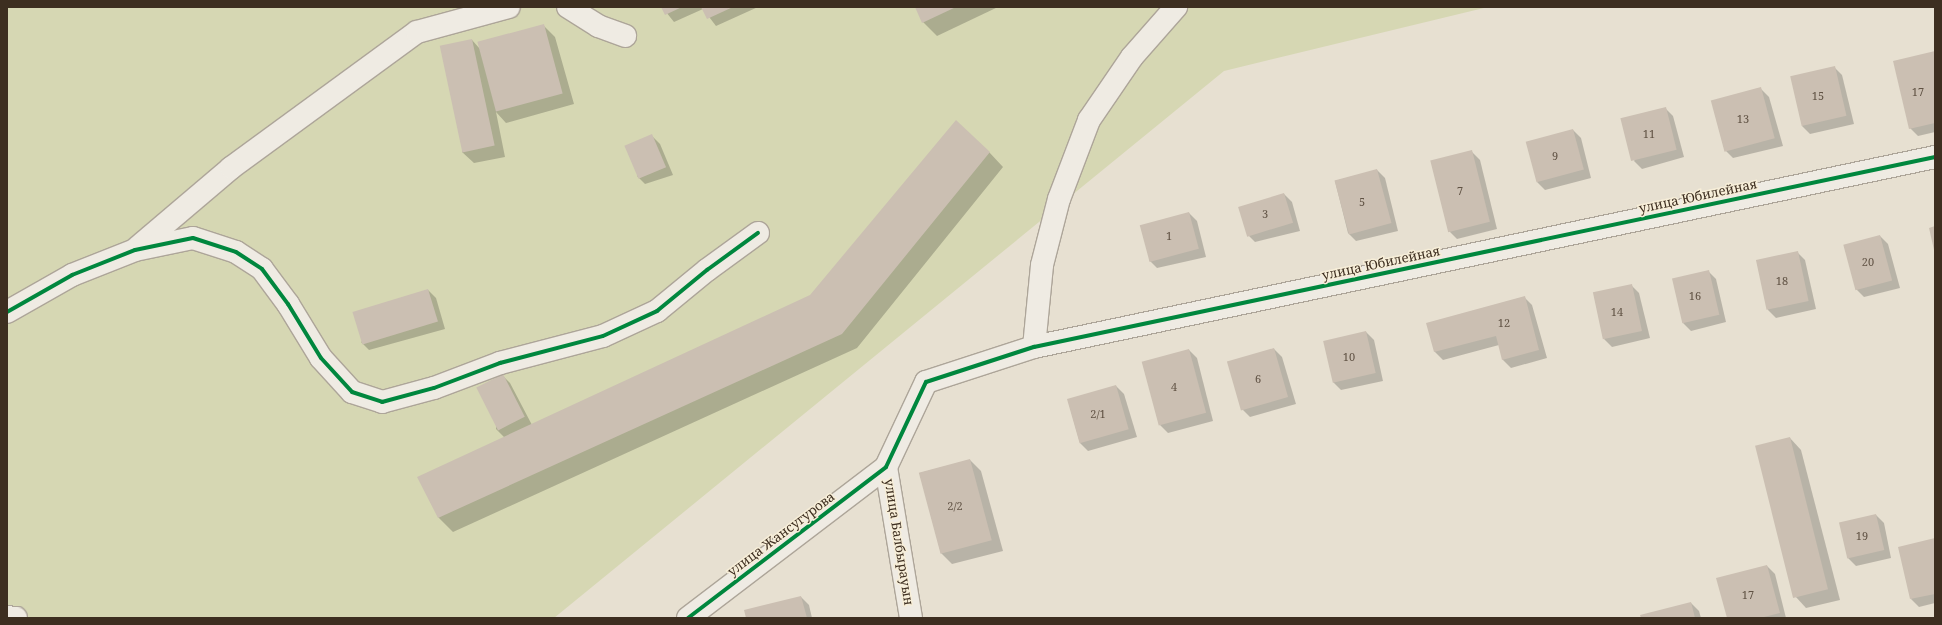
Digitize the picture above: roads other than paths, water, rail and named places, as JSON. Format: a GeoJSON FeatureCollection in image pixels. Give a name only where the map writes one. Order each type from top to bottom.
{"type":"FeatureCollection","features":[{"type":"Feature","properties":{"kind":"street"},"geometry":{"type":"LineString","coordinates":[[135,250],[231,168],[417,32],[509,7]]}},
{"type":"Feature","properties":{"kind":"street"},"geometry":{"type":"LineString","coordinates":[[568,7],[598,26],[625,36]]}},
{"type":"Feature","properties":{"kind":"street"},"geometry":{"type":"LineString","coordinates":[[1034,347],[1042,265],[1059,199],[1089,120],[1132,57],[1176,7]]}},
{"type":"Feature","properties":{"kind":"street","name":"улица Юбилейная"},"geometry":{"type":"LineString","coordinates":[[886,467],[926,382],[1034,347],[1935,157]]}},
{"type":"Feature","properties":{"kind":"street"},"geometry":{"type":"LineString","coordinates":[[7,312],[72,275],[135,250],[193,238],[236,252],[262,269],[288,304],[321,358],[352,392],[382,402],[434,388],[500,363],[603,336],[657,311],[706,270],[758,233]]}},
{"type":"Feature","properties":{"kind":"street","name":"улица Жансугурова"},"geometry":{"type":"LineString","coordinates":[[688,618],[886,467]]}},
{"type":"Feature","properties":{"kind":"street","name":"улица Балбырауын"},"geometry":{"type":"LineString","coordinates":[[886,467],[911,618]]}},
{"type":"Feature","properties":{"kind":"street"},"geometry":{"type":"LineString","coordinates":[[7,616],[16,618]]}}]}
